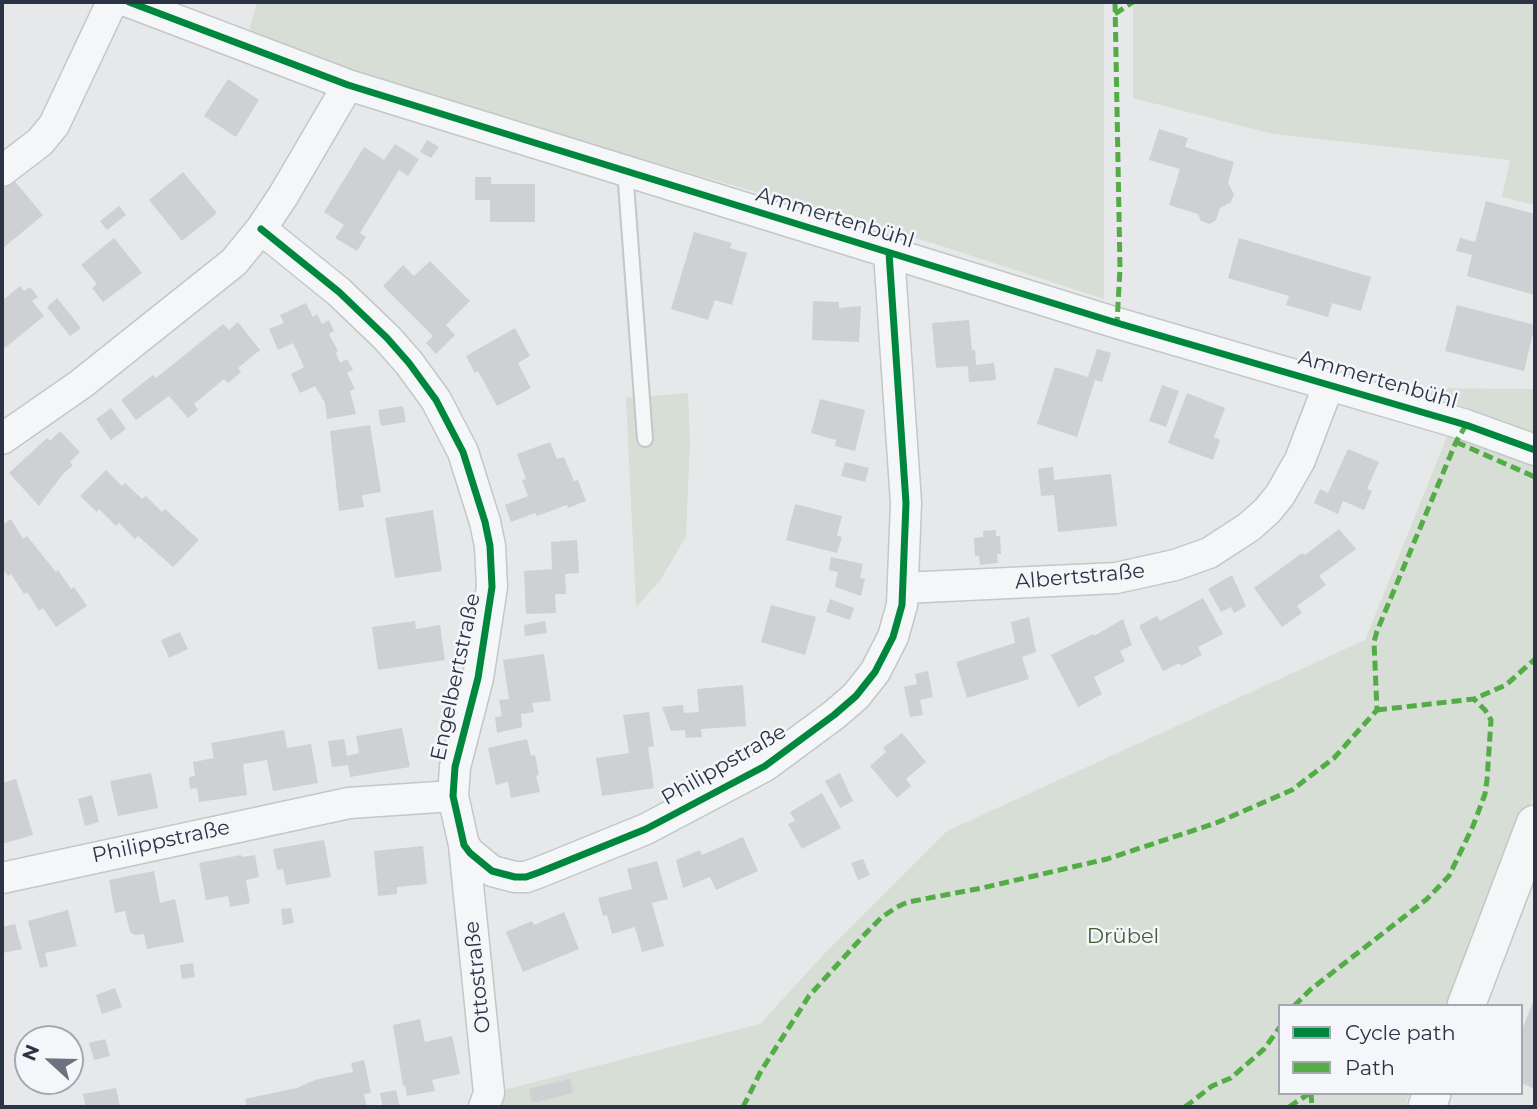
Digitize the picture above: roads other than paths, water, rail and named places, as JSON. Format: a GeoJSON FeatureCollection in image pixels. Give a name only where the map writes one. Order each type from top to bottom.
{"type":"FeatureCollection","features":[{"type":"Feature","properties":{"kind":"street"},"geometry":{"type":"LineString","coordinates":[[2,171],[40,142],[54,125],[112,2]]}},
{"type":"Feature","properties":{"kind":"street","name":"Ammertenbühl"},"geometry":{"type":"LineString","coordinates":[[130,2],[348,85],[1117,323],[1466,425],[1535,450]]}},
{"type":"Feature","properties":{"kind":"street"},"geometry":{"type":"LineString","coordinates":[[2,439],[81,384],[234,262],[261,229],[348,85]]}},
{"type":"Feature","properties":{"kind":"street","name":"Engelbertstraße"},"geometry":{"type":"LineString","coordinates":[[261,229],[340,292],[387,338],[436,400],[463,452],[487,534],[492,587],[478,678],[454,767],[453,796]]}},
{"type":"Feature","properties":{"kind":"street","name":"Philippstraße"},"geometry":{"type":"LineString","coordinates":[[464,845],[492,871],[505,876],[526,877],[646,829],[765,766],[834,715],[856,696],[875,673],[893,637],[902,605],[906,503],[889,253]]}},
{"type":"Feature","properties":{"kind":"street","name":"Albertstraße"},"geometry":{"type":"LineString","coordinates":[[903,588],[1116,578],[1175,565],[1209,553],[1249,527],[1280,495],[1300,460],[1329,384]]}},
{"type":"Feature","properties":{"kind":"street"},"geometry":{"type":"LineString","coordinates":[[453,796],[464,845]]}},
{"type":"Feature","properties":{"kind":"street","name":"Philippstraße"},"geometry":{"type":"LineString","coordinates":[[2,878],[349,803],[453,796]]}},
{"type":"Feature","properties":{"kind":"street"},"geometry":{"type":"LineString","coordinates":[[1467,1004],[1535,824]]}},
{"type":"Feature","properties":{"kind":"street","name":"Ottostraße"},"geometry":{"type":"LineString","coordinates":[[464,845],[489,1093],[484,1107]]}},
{"type":"Feature","properties":{"kind":"lane"},"geometry":{"type":"LineString","coordinates":[[625,170],[645,439]]}},
{"type":"Feature","properties":{"kind":"park label","name":"Drübel"},"geometry":{"type":"Point","coordinates":[1123,937]}}]}
